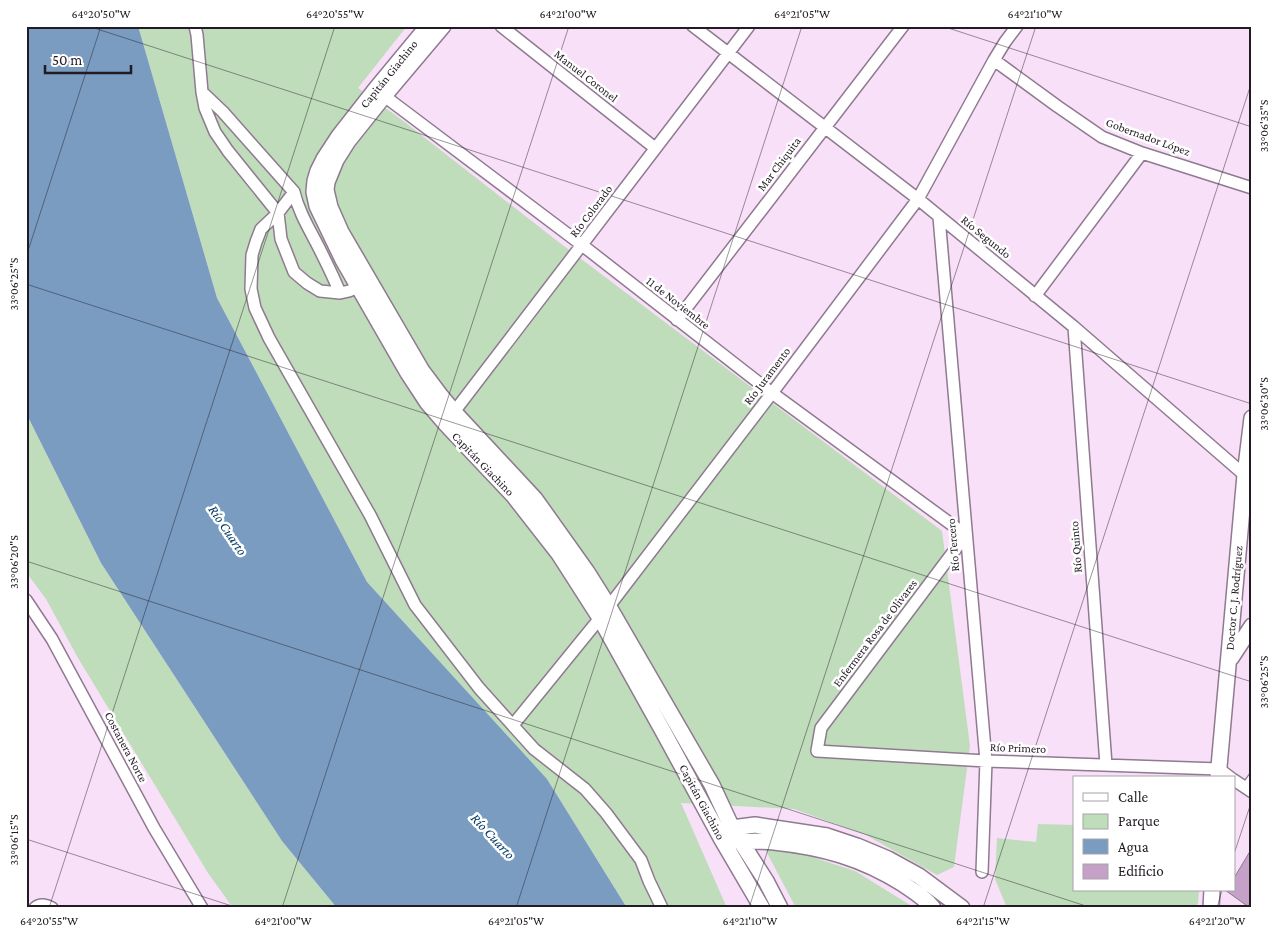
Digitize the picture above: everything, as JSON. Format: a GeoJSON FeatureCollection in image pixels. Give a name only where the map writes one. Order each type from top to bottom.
{"type":"FeatureCollection","features":[{"type":"Feature","properties":{"kind":"main road","name":"Capitán Giachino"},"geometry":{"type":"LineString","coordinates":[[428,26],[380,93],[336,160],[327,182],[326,190],[330,207],[364,284],[408,373],[427,402],[513,495],[605,613]]}},
{"type":"Feature","properties":{"kind":"main road"},"geometry":{"type":"LineString","coordinates":[[380,93],[443,26]]}},
{"type":"Feature","properties":{"kind":"main road","name":"Capitán Giachino"},"geometry":{"type":"LineString","coordinates":[[380,93],[339,136],[324,158],[318,172],[314,192],[317,206],[325,224],[342,260],[364,284],[440,395],[535,499],[569,545],[605,613],[712,785],[726,833],[762,908]]}},
{"type":"Feature","properties":{"kind":"main road","name":"Doctor C. J. Rodríguez"},"geometry":{"type":"LineString","coordinates":[[1223,775],[1229,662],[1250,473],[1252,418]]}},
{"type":"Feature","properties":{"kind":"main road"},"geometry":{"type":"LineString","coordinates":[[1229,662],[1252,626]]}},
{"type":"Feature","properties":{"kind":"main road"},"geometry":{"type":"LineString","coordinates":[[726,833],[755,825],[827,836],[858,846],[888,859],[919,876],[962,908]]}},
{"type":"Feature","properties":{"kind":"main road","name":"Capitán Giachino"},"geometry":{"type":"LineString","coordinates":[[726,833],[740,841],[766,881],[780,908]]}},
{"type":"Feature","properties":{"kind":"main road"},"geometry":{"type":"LineString","coordinates":[[740,841],[771,841],[809,846],[856,860],[885,873],[924,897],[933,908]]}},
{"type":"Feature","properties":{"kind":"main road"},"geometry":{"type":"LineString","coordinates":[[1211,908],[1212,892]]}},
{"type":"Feature","properties":{"kind":"street"},"geometry":{"type":"LineString","coordinates":[[195,26],[198,35],[205,108],[215,132],[228,151],[278,213],[282,239],[294,272],[320,291],[340,293],[364,284]]}},
{"type":"Feature","properties":{"kind":"street","name":"Manuel Coronel"},"geometry":{"type":"LineString","coordinates":[[501,26],[655,148]]}},
{"type":"Feature","properties":{"kind":"street","name":"Río Segundo"},"geometry":{"type":"LineString","coordinates":[[693,26],[918,199],[1250,473]]}},
{"type":"Feature","properties":{"kind":"street","name":"Río Colorado"},"geometry":{"type":"LineString","coordinates":[[454,412],[749,26]]}},
{"type":"Feature","properties":{"kind":"street","name":"Mar Chiquita"},"geometry":{"type":"LineString","coordinates":[[677,320],[903,26]]}},
{"type":"Feature","properties":{"kind":"street","name":"Río Juramento"},"geometry":{"type":"LineString","coordinates":[[513,725],[605,613],[918,199],[994,60],[1018,26]]}},
{"type":"Feature","properties":{"kind":"street","name":"Gobernador López"},"geometry":{"type":"LineString","coordinates":[[994,60],[1102,137],[1252,188]]}},
{"type":"Feature","properties":{"kind":"street"},"geometry":{"type":"LineString","coordinates":[[202,92],[223,112],[294,192],[304,220],[340,293]]}},
{"type":"Feature","properties":{"kind":"street","name":"11 de Noviembre"},"geometry":{"type":"LineString","coordinates":[[380,93],[582,245],[772,393],[966,536]]}},
{"type":"Feature","properties":{"kind":"street"},"geometry":{"type":"LineString","coordinates":[[1036,296],[1142,152]]}},
{"type":"Feature","properties":{"kind":"street"},"geometry":{"type":"LineString","coordinates":[[294,192],[278,213],[261,229],[252,255],[251,289],[255,308],[269,338],[370,515],[415,605],[479,688],[534,749],[585,789],[606,813],[641,860],[662,908]]}},
{"type":"Feature","properties":{"kind":"street","name":"Río Tercero"},"geometry":{"type":"LineString","coordinates":[[939,216],[986,761],[982,872]]}},
{"type":"Feature","properties":{"kind":"street","name":"Río Quinto"},"geometry":{"type":"LineString","coordinates":[[1074,327],[1106,765]]}},
{"type":"Feature","properties":{"kind":"street","name":"Enfermera Rosa de Olivares"},"geometry":{"type":"LineString","coordinates":[[817,751],[821,728],[966,536]]}},
{"type":"Feature","properties":{"kind":"street","name":"Costanera Norte"},"geometry":{"type":"LineString","coordinates":[[26,600],[52,639],[154,828],[202,908]]}},
{"type":"Feature","properties":{"kind":"street","name":"Río Primero"},"geometry":{"type":"LineString","coordinates":[[817,751],[986,761],[1106,765],[1223,775]]}},
{"type":"Feature","properties":{"kind":"street"},"geometry":{"type":"LineString","coordinates":[[36,908],[47,905],[52,908]]}},
{"type":"Feature","properties":{"kind":"lane"},"geometry":{"type":"LineString","coordinates":[[1243,786],[1252,776]]}},
{"type":"Feature","properties":{"kind":"green space"},"geometry":{"type":"Polygon","coordinates":[[[138,26],[407,26],[358,88],[942,531],[970,746],[954,867],[937,875],[866,835],[794,809],[681,803],[727,908],[627,908],[547,779],[367,582],[217,298],[138,26]]]}},
{"type":"Feature","properties":{"kind":"green space"},"geometry":{"type":"Polygon","coordinates":[[[26,413],[101,563],[282,841],[337,908],[233,908],[208,873],[78,658],[46,599],[26,572],[26,413]]]}},
{"type":"Feature","properties":{"kind":"green space"},"geometry":{"type":"Polygon","coordinates":[[[1038,824],[1073,825],[1073,892],[1199,892],[1198,903],[1195,908],[1007,908],[995,879],[997,838],[1036,842],[1038,824]]]}},
{"type":"Feature","properties":{"kind":"green space"},"geometry":{"type":"Polygon","coordinates":[[[765,849],[803,854],[855,871],[915,908],[796,908],[765,849]]]}},
{"type":"Feature","properties":{"kind":"water","name":"Río Cuarto"},"geometry":{"type":"Polygon","coordinates":[[[26,26],[138,26],[217,298],[367,582],[547,779],[627,908],[337,908],[282,841],[101,563],[26,413],[26,26]]]}},
{"type":"Feature","properties":{"kind":"building"},"geometry":{"type":"Polygon","coordinates":[[[1252,848],[1252,908],[1228,892],[1236,892],[1236,875],[1252,848]]]}}]}
